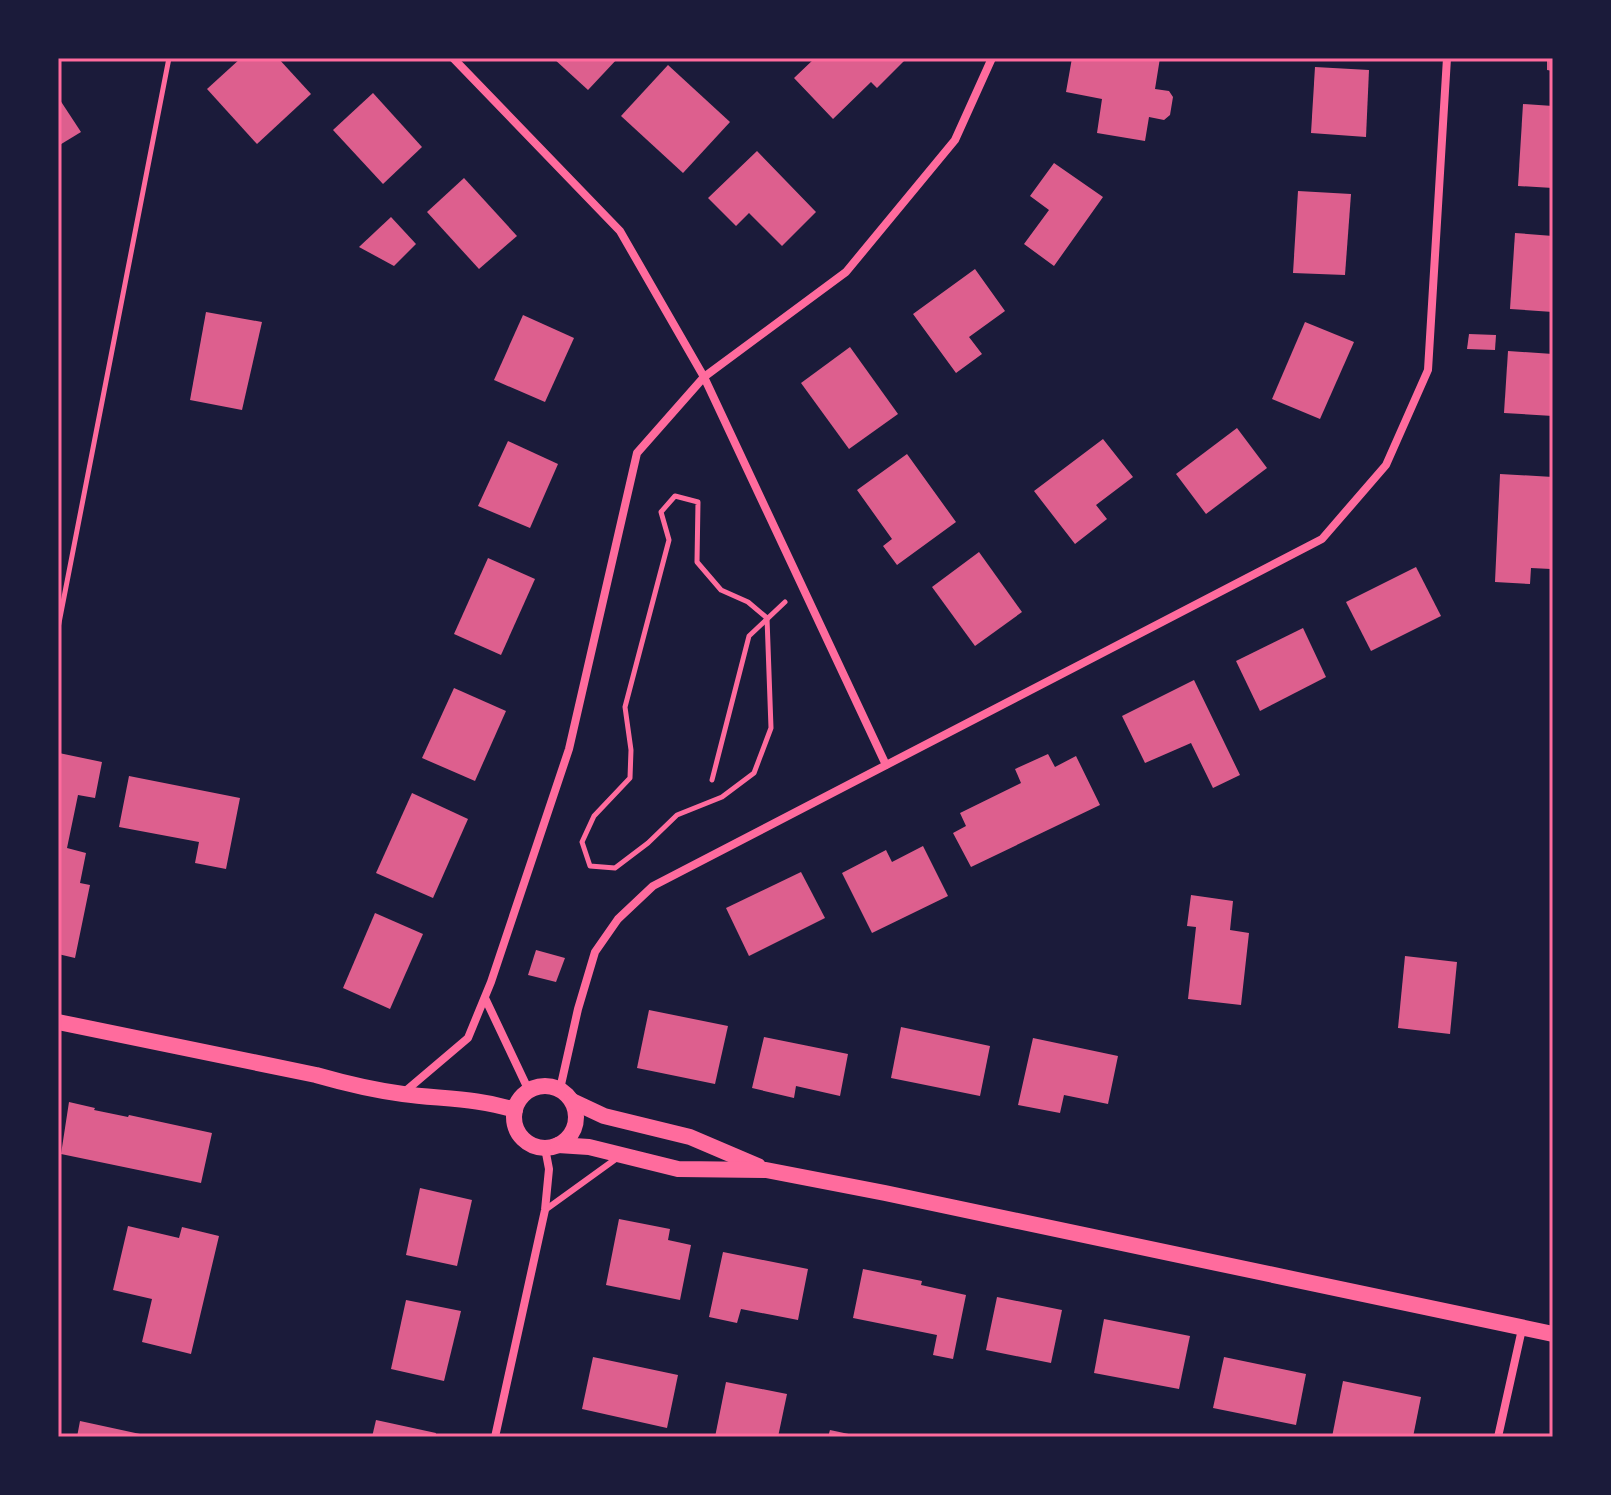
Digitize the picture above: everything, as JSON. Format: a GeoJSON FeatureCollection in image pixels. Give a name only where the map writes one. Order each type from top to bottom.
{"type":"FeatureCollection","features":[{"type":"Feature","properties":{"kind":"main road"},"geometry":{"type":"LineString","coordinates":[[58,1022],[402,1094],[491,1102],[515,1110]]}},
{"type":"Feature","properties":{"kind":"main road"},"geometry":{"type":"LineString","coordinates":[[766,1170],[690,1137],[604,1116],[549,1086],[529,1091],[520,1099],[515,1110],[515,1123],[520,1136],[531,1145],[589,1147],[678,1169],[766,1170],[1553,1334]]}},
{"type":"Feature","properties":{"kind":"main road"},"geometry":{"type":"LineString","coordinates":[[552,1147],[573,1131],[576,1121],[566,1095]]}},
{"type":"Feature","properties":{"kind":"street"},"geometry":{"type":"LineString","coordinates":[[453,58],[620,231],[704,377],[886,765]]}},
{"type":"Feature","properties":{"kind":"street"},"geometry":{"type":"LineString","coordinates":[[402,1094],[468,1038],[485,998],[569,749],[637,453],[704,377],[846,272],[955,140],[992,58]]}},
{"type":"Feature","properties":{"kind":"street"},"geometry":{"type":"LineString","coordinates":[[566,1095],[578,1009],[595,952],[618,919],[653,886],[1322,539],[1386,465],[1428,370],[1447,58]]}},
{"type":"Feature","properties":{"kind":"street"},"geometry":{"type":"LineString","coordinates":[[485,998],[529,1091]]}},
{"type":"Feature","properties":{"kind":"street"},"geometry":{"type":"LineString","coordinates":[[495,1437],[545,1210],[552,1147]]}},
{"type":"Feature","properties":{"kind":"street"},"geometry":{"type":"LineString","coordinates":[[1498,1437],[1522,1329]]}},
{"type":"Feature","properties":{"kind":"lane"},"geometry":{"type":"LineString","coordinates":[[545,1210],[622,1155]]}},
{"type":"Feature","properties":{"kind":"path"},"geometry":{"type":"LineString","coordinates":[[58,628],[169,58]]}},
{"type":"Feature","properties":{"kind":"path"},"geometry":{"type":"LineString","coordinates":[[675,496],[698,502],[697,562],[721,590],[748,602],[767,618],[771,728],[754,773],[722,797],[677,815],[648,843],[615,868],[590,866],[582,842],[594,816],[630,778],[631,750],[625,707],[669,540],[661,512],[675,496]]}},
{"type":"Feature","properties":{"kind":"path"},"geometry":{"type":"LineString","coordinates":[[712,780],[749,636],[805,587]]}},
{"type":"Feature","properties":{"kind":"building"},"geometry":{"type":"Polygon","coordinates":[[[241,58],[278,58],[311,94],[257,144],[207,89],[241,58]]]}},
{"type":"Feature","properties":{"kind":"building"},"geometry":{"type":"Polygon","coordinates":[[[553,58],[618,58],[588,90],[553,58]]]}},
{"type":"Feature","properties":{"kind":"building"},"geometry":{"type":"Polygon","coordinates":[[[815,58],[907,58],[877,88],[871,82],[833,119],[794,78],[815,58]]]}},
{"type":"Feature","properties":{"kind":"building"},"geometry":{"type":"Polygon","coordinates":[[[1072,58],[1160,58],[1155,89],[1169,91],[1173,97],[1170,115],[1164,120],[1149,117],[1145,141],[1097,133],[1102,99],[1066,92],[1072,58]]]}},
{"type":"Feature","properties":{"kind":"building"},"geometry":{"type":"Polygon","coordinates":[[[1547,58],[1553,58],[1553,71],[1547,70],[1547,58]]]}},
{"type":"Feature","properties":{"kind":"building"},"geometry":{"type":"Polygon","coordinates":[[[668,65],[730,122],[683,173],[621,116],[668,65]]]}},
{"type":"Feature","properties":{"kind":"building"},"geometry":{"type":"Polygon","coordinates":[[[1315,67],[1369,70],[1366,137],[1311,133],[1315,67]]]}},
{"type":"Feature","properties":{"kind":"building"},"geometry":{"type":"Polygon","coordinates":[[[373,93],[422,147],[383,184],[333,130],[373,93]]]}},
{"type":"Feature","properties":{"kind":"building"},"geometry":{"type":"Polygon","coordinates":[[[58,97],[81,132],[58,146],[58,97]]]}},
{"type":"Feature","properties":{"kind":"building"},"geometry":{"type":"Polygon","coordinates":[[[1523,104],[1553,106],[1553,188],[1518,186],[1523,104]]]}},
{"type":"Feature","properties":{"kind":"building"},"geometry":{"type":"Polygon","coordinates":[[[757,151],[816,212],[782,246],[749,213],[736,226],[708,198],[757,151]]]}},
{"type":"Feature","properties":{"kind":"building"},"geometry":{"type":"Polygon","coordinates":[[[1054,163],[1103,197],[1054,266],[1024,244],[1049,210],[1030,196],[1054,163]]]}},
{"type":"Feature","properties":{"kind":"building"},"geometry":{"type":"Polygon","coordinates":[[[464,178],[517,236],[479,269],[427,212],[464,178]]]}},
{"type":"Feature","properties":{"kind":"building"},"geometry":{"type":"Polygon","coordinates":[[[1298,191],[1351,194],[1345,275],[1293,273],[1298,191]]]}},
{"type":"Feature","properties":{"kind":"building"},"geometry":{"type":"Polygon","coordinates":[[[391,217],[416,244],[394,266],[359,247],[391,217]]]}},
{"type":"Feature","properties":{"kind":"building"},"geometry":{"type":"Polygon","coordinates":[[[1515,233],[1553,236],[1553,312],[1510,309],[1515,233]]]}},
{"type":"Feature","properties":{"kind":"building"},"geometry":{"type":"Polygon","coordinates":[[[975,269],[1005,311],[969,337],[982,354],[956,373],[913,314],[975,269]]]}},
{"type":"Feature","properties":{"kind":"building"},"geometry":{"type":"Polygon","coordinates":[[[206,312],[262,322],[242,410],[190,400],[206,312]]]}},
{"type":"Feature","properties":{"kind":"building"},"geometry":{"type":"Polygon","coordinates":[[[523,315],[574,338],[545,402],[494,380],[523,315]]]}},
{"type":"Feature","properties":{"kind":"building"},"geometry":{"type":"Polygon","coordinates":[[[1305,322],[1354,342],[1320,419],[1272,399],[1305,322]]]}},
{"type":"Feature","properties":{"kind":"building"},"geometry":{"type":"Polygon","coordinates":[[[1469,334],[1496,335],[1495,350],[1467,349],[1469,334]]]}},
{"type":"Feature","properties":{"kind":"building"},"geometry":{"type":"Polygon","coordinates":[[[850,347],[898,414],[849,449],[801,383],[850,347]]]}},
{"type":"Feature","properties":{"kind":"building"},"geometry":{"type":"Polygon","coordinates":[[[1508,351],[1553,354],[1553,416],[1504,413],[1508,351]]]}},
{"type":"Feature","properties":{"kind":"building"},"geometry":{"type":"Polygon","coordinates":[[[1237,428],[1267,468],[1206,514],[1176,474],[1237,428]]]}},
{"type":"Feature","properties":{"kind":"building"},"geometry":{"type":"Polygon","coordinates":[[[1103,439],[1133,477],[1096,505],[1107,519],[1075,544],[1034,491],[1103,439]]]}},
{"type":"Feature","properties":{"kind":"building"},"geometry":{"type":"Polygon","coordinates":[[[508,441],[558,464],[530,528],[478,506],[508,441]]]}},
{"type":"Feature","properties":{"kind":"building"},"geometry":{"type":"Polygon","coordinates":[[[907,454],[956,522],[897,565],[883,546],[892,539],[857,490],[907,454]]]}},
{"type":"Feature","properties":{"kind":"building"},"geometry":{"type":"Polygon","coordinates":[[[1500,474],[1553,477],[1551,569],[1531,568],[1530,584],[1495,582],[1500,474]]]}},
{"type":"Feature","properties":{"kind":"building"},"geometry":{"type":"Polygon","coordinates":[[[979,552],[1022,612],[975,646],[932,587],[979,552]]]}},
{"type":"Feature","properties":{"kind":"building"},"geometry":{"type":"Polygon","coordinates":[[[488,558],[535,579],[501,655],[454,634],[488,558]]]}},
{"type":"Feature","properties":{"kind":"building"},"geometry":{"type":"Polygon","coordinates":[[[1416,567],[1441,616],[1371,651],[1346,602],[1416,567]]]}},
{"type":"Feature","properties":{"kind":"building"},"geometry":{"type":"Polygon","coordinates":[[[1303,628],[1326,677],[1260,711],[1236,661],[1303,628]]]}},
{"type":"Feature","properties":{"kind":"building"},"geometry":{"type":"Polygon","coordinates":[[[1194,680],[1240,775],[1213,788],[1191,743],[1145,763],[1122,716],[1194,680]]]}},
{"type":"Feature","properties":{"kind":"building"},"geometry":{"type":"Polygon","coordinates":[[[454,688],[506,711],[475,781],[422,758],[454,688]]]}},
{"type":"Feature","properties":{"kind":"building"},"geometry":{"type":"Polygon","coordinates":[[[59,753],[102,762],[95,798],[78,795],[67,848],[86,853],[80,883],[90,885],[75,958],[58,954],[59,753]]]}},
{"type":"Feature","properties":{"kind":"building"},"geometry":{"type":"Polygon","coordinates":[[[1048,754],[1055,767],[1076,756],[1100,805],[971,867],[953,833],[966,826],[960,813],[1021,783],[1015,769],[1048,754]]]}},
{"type":"Feature","properties":{"kind":"building"},"geometry":{"type":"Polygon","coordinates":[[[129,776],[240,798],[226,869],[195,863],[199,842],[119,827],[129,776]]]}},
{"type":"Feature","properties":{"kind":"building"},"geometry":{"type":"Polygon","coordinates":[[[412,793],[468,819],[433,898],[376,873],[412,793]]]}},
{"type":"Feature","properties":{"kind":"building"},"geometry":{"type":"Polygon","coordinates":[[[923,846],[948,896],[872,933],[842,873],[886,850],[892,862],[923,846]]]}},
{"type":"Feature","properties":{"kind":"building"},"geometry":{"type":"Polygon","coordinates":[[[801,872],[825,918],[749,956],[726,908],[801,872]]]}},
{"type":"Feature","properties":{"kind":"building"},"geometry":{"type":"Polygon","coordinates":[[[1191,895],[1233,901],[1230,930],[1249,933],[1241,1005],[1188,999],[1196,927],[1187,926],[1191,895]]]}},
{"type":"Feature","properties":{"kind":"building"},"geometry":{"type":"Polygon","coordinates":[[[375,913],[423,934],[390,1009],[343,988],[375,913]]]}},
{"type":"Feature","properties":{"kind":"building"},"geometry":{"type":"Polygon","coordinates":[[[536,950],[565,958],[556,982],[528,975],[536,950]]]}},
{"type":"Feature","properties":{"kind":"building"},"geometry":{"type":"Polygon","coordinates":[[[1405,956],[1457,962],[1450,1034],[1398,1028],[1405,956]]]}},
{"type":"Feature","properties":{"kind":"building"},"geometry":{"type":"Polygon","coordinates":[[[649,1010],[728,1026],[715,1084],[637,1068],[649,1010]]]}},
{"type":"Feature","properties":{"kind":"building"},"geometry":{"type":"Polygon","coordinates":[[[901,1027],[990,1046],[980,1096],[891,1078],[901,1027]]]}},
{"type":"Feature","properties":{"kind":"building"},"geometry":{"type":"Polygon","coordinates":[[[764,1037],[848,1054],[840,1096],[796,1086],[794,1098],[752,1088],[764,1037]]]}},
{"type":"Feature","properties":{"kind":"building"},"geometry":{"type":"Polygon","coordinates":[[[1033,1038],[1118,1056],[1108,1104],[1064,1095],[1060,1113],[1018,1105],[1033,1038]]]}},
{"type":"Feature","properties":{"kind":"building"},"geometry":{"type":"Polygon","coordinates":[[[69,1102],[94,1110],[212,1133],[201,1183],[61,1154],[69,1102]]]}},
{"type":"Feature","properties":{"kind":"building"},"geometry":{"type":"Polygon","coordinates":[[[420,1188],[472,1200],[457,1266],[406,1255],[420,1188]]]}},
{"type":"Feature","properties":{"kind":"building"},"geometry":{"type":"Polygon","coordinates":[[[619,1219],[670,1229],[668,1240],[691,1245],[680,1300],[606,1285],[619,1219]]]}},
{"type":"Feature","properties":{"kind":"building"},"geometry":{"type":"Polygon","coordinates":[[[128,1226],[179,1238],[182,1227],[219,1236],[191,1354],[142,1342],[152,1299],[113,1290],[128,1226]]]}},
{"type":"Feature","properties":{"kind":"building"},"geometry":{"type":"Polygon","coordinates":[[[723,1252],[808,1269],[798,1320],[741,1309],[737,1323],[709,1317],[723,1252]]]}},
{"type":"Feature","properties":{"kind":"building"},"geometry":{"type":"Polygon","coordinates":[[[863,1269],[922,1281],[921,1285],[966,1295],[953,1359],[933,1355],[937,1335],[853,1318],[863,1269]]]}},
{"type":"Feature","properties":{"kind":"building"},"geometry":{"type":"Polygon","coordinates":[[[997,1297],[1062,1310],[1051,1363],[986,1350],[997,1297]]]}},
{"type":"Feature","properties":{"kind":"building"},"geometry":{"type":"Polygon","coordinates":[[[406,1300],[461,1311],[444,1381],[391,1369],[406,1300]]]}},
{"type":"Feature","properties":{"kind":"building"},"geometry":{"type":"Polygon","coordinates":[[[1104,1319],[1190,1336],[1179,1389],[1094,1373],[1104,1319]]]}},
{"type":"Feature","properties":{"kind":"building"},"geometry":{"type":"Polygon","coordinates":[[[593,1357],[678,1375],[667,1428],[582,1409],[593,1357]]]}},
{"type":"Feature","properties":{"kind":"building"},"geometry":{"type":"Polygon","coordinates":[[[1224,1357],[1306,1374],[1296,1425],[1213,1408],[1224,1357]]]}},
{"type":"Feature","properties":{"kind":"building"},"geometry":{"type":"Polygon","coordinates":[[[1343,1381],[1421,1397],[1413,1437],[1332,1437],[1343,1381]]]}},
{"type":"Feature","properties":{"kind":"building"},"geometry":{"type":"Polygon","coordinates":[[[726,1382],[787,1394],[778,1437],[715,1437],[726,1382]]]}},
{"type":"Feature","properties":{"kind":"building"},"geometry":{"type":"Polygon","coordinates":[[[376,1420],[436,1433],[435,1437],[372,1437],[376,1420]]]}},
{"type":"Feature","properties":{"kind":"building"},"geometry":{"type":"Polygon","coordinates":[[[80,1421],[140,1434],[140,1437],[77,1437],[80,1421]]]}},
{"type":"Feature","properties":{"kind":"building"},"geometry":{"type":"Polygon","coordinates":[[[830,1430],[858,1436],[858,1437],[828,1437],[830,1430]]]}}]}
